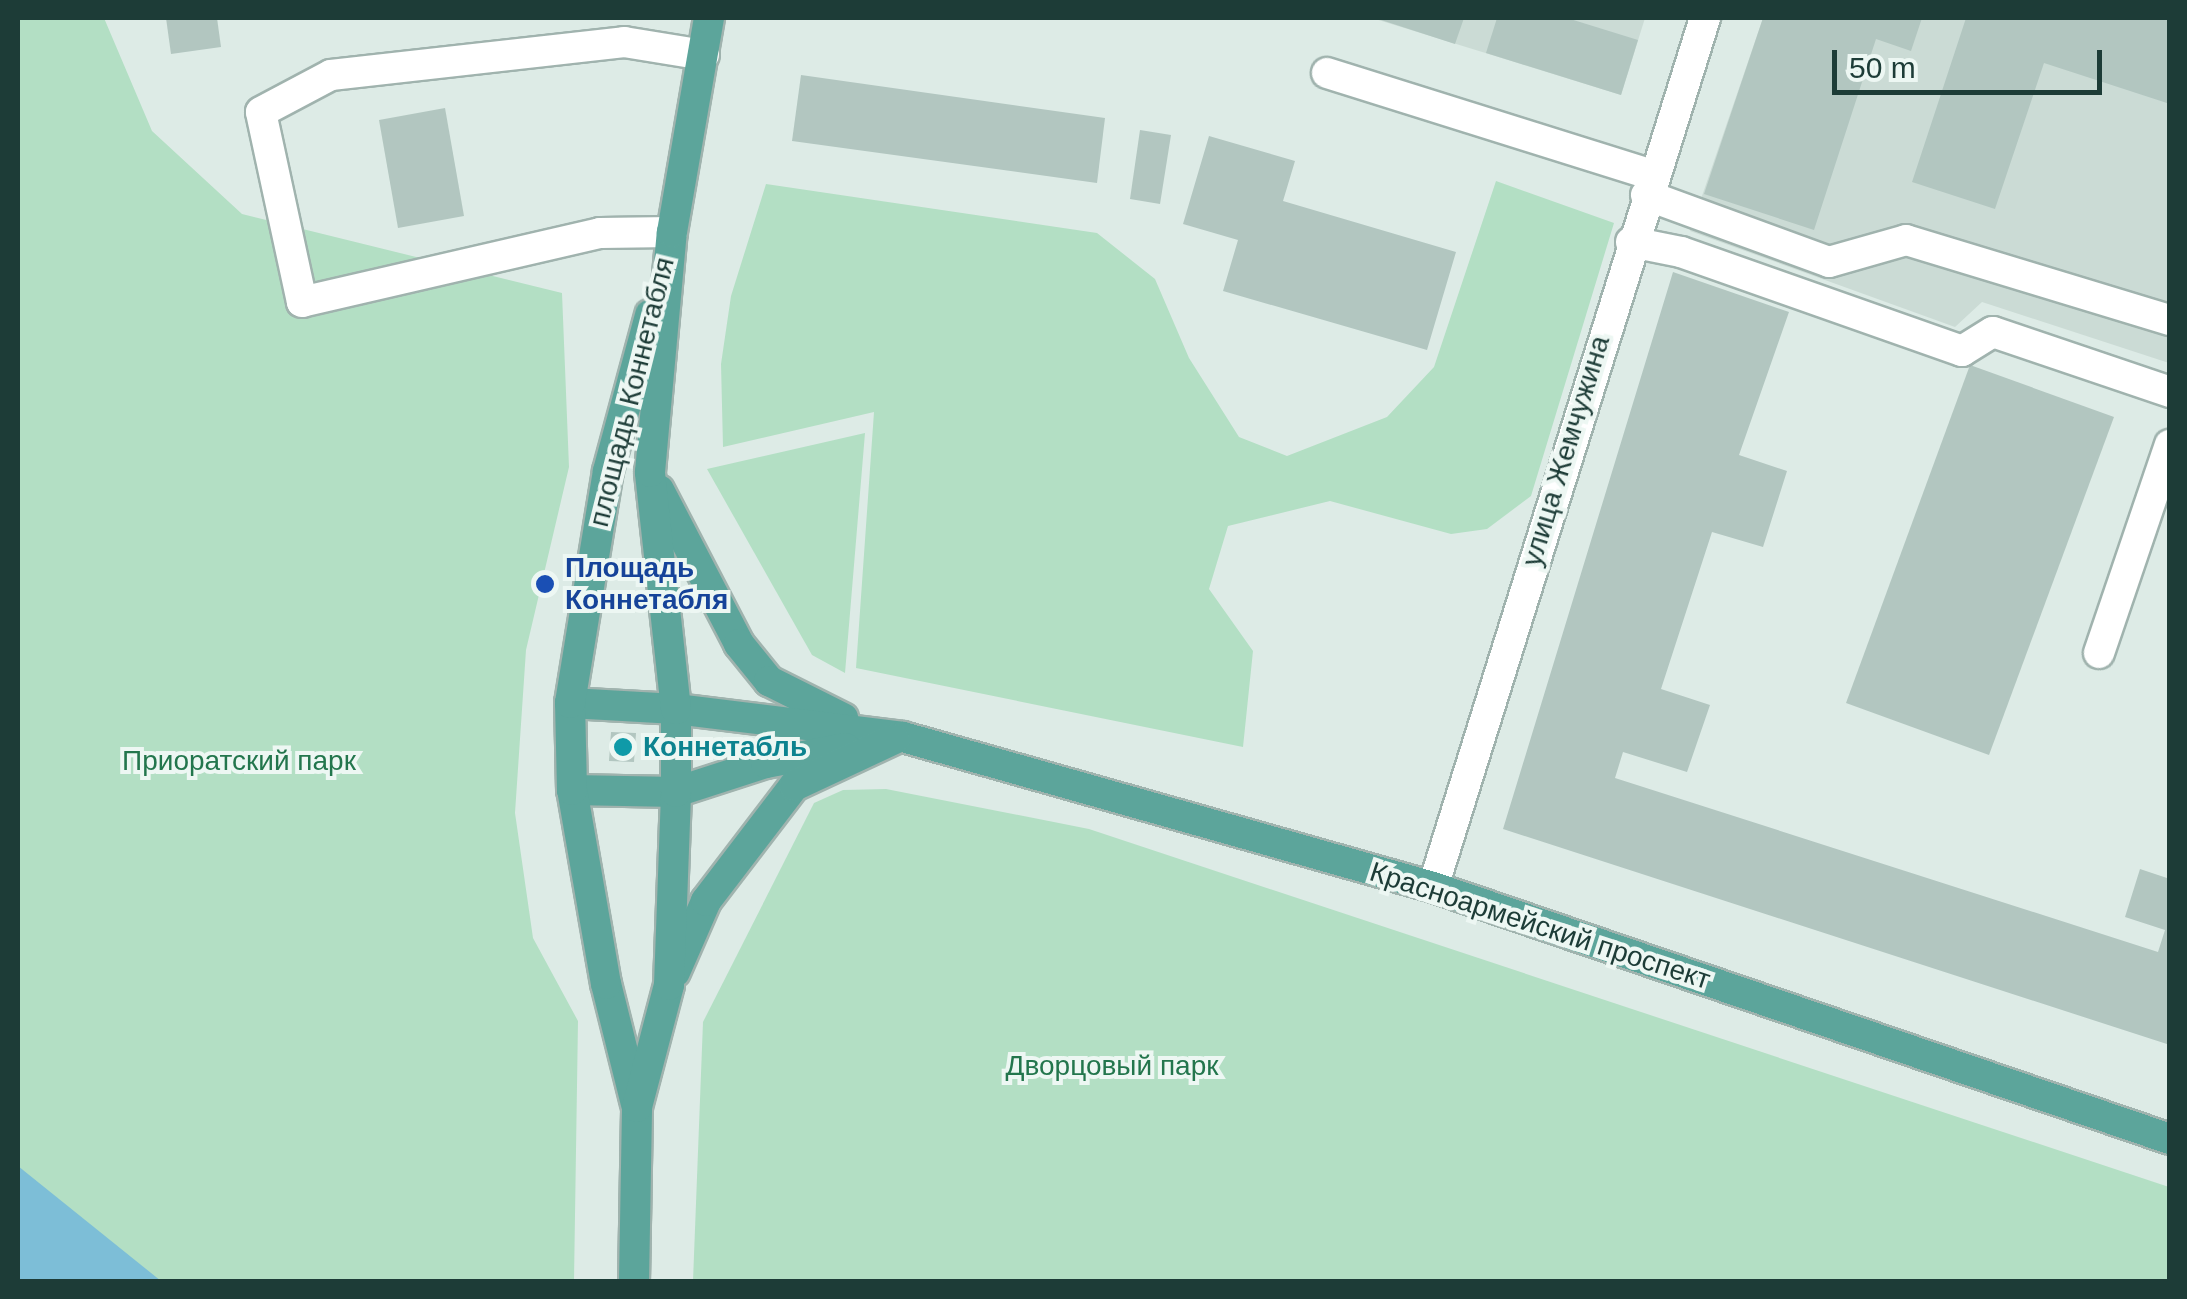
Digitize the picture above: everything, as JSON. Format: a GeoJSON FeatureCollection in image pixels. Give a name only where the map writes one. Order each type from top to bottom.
{"type":"FeatureCollection","features":[{"type":"Feature","properties":{"kind":"main road"},"geometry":{"type":"LineString","coordinates":[[672,232],[709,18]]}},
{"type":"Feature","properties":{"kind":"main road","name":"площадь Коннетабля"},"geometry":{"type":"LineString","coordinates":[[637,1107],[669,986],[676,709],[650,472],[672,232]]}},
{"type":"Feature","properties":{"kind":"main road","name":"площадь Коннетабля"},"geometry":{"type":"LineString","coordinates":[[637,1107],[606,984],[572,790],[570,703],[608,471],[672,232]]}},
{"type":"Feature","properties":{"kind":"main road"},"geometry":{"type":"LineString","coordinates":[[650,472],[740,644],[769,681],[812,708],[903,737]]}},
{"type":"Feature","properties":{"kind":"main road","name":"Красноармейский проспект"},"geometry":{"type":"LineString","coordinates":[[570,703],[676,709],[903,737],[1433,887],[2170,1139]]}},
{"type":"Feature","properties":{"kind":"main road"},"geometry":{"type":"LineString","coordinates":[[669,986],[706,901],[794,786],[859,751],[903,737]]}},
{"type":"Feature","properties":{"kind":"main road","name":"Красноармейский проспект"},"geometry":{"type":"LineString","coordinates":[[572,790],[676,792],[766,763],[903,737]]}},
{"type":"Feature","properties":{"kind":"main road"},"geometry":{"type":"LineString","coordinates":[[634,1282],[637,1107]]}},
{"type":"Feature","properties":{"kind":"street","name":"улица Жемчужина"},"geometry":{"type":"LineString","coordinates":[[1433,887],[1631,242],[1705,18]]}},
{"type":"Feature","properties":{"kind":"street"},"geometry":{"type":"LineString","coordinates":[[672,232],[600,234],[302,302],[261,112],[331,76],[624,42],[704,54]]}},
{"type":"Feature","properties":{"kind":"street"},"geometry":{"type":"LineString","coordinates":[[1328,73],[1650,185],[1829,262],[1906,240],[2170,320]]}},
{"type":"Feature","properties":{"kind":"street"},"geometry":{"type":"LineString","coordinates":[[1631,242],[1681,252],[1962,351],[1992,332],[2170,392]]}},
{"type":"Feature","properties":{"kind":"street"},"geometry":{"type":"LineString","coordinates":[[2099,652],[2170,444]]}},
{"type":"Feature","properties":{"kind":"shaded area"},"geometry":{"type":"Polygon","coordinates":[[[1372,18],[1645,18],[1621,95],[1372,18]]]}},
{"type":"Feature","properties":{"kind":"shaded area"},"geometry":{"type":"Polygon","coordinates":[[[1763,18],[2169,18],[2169,363],[1982,302],[1955,327],[1690,231],[1763,18]]]}},
{"type":"Feature","properties":{"kind":"green space","name":"Приоратский парк"},"geometry":{"type":"Polygon","coordinates":[[[18,18],[104,18],[152,131],[242,214],[562,293],[569,467],[526,650],[515,813],[533,938],[578,1021],[574,1281],[18,1281],[18,18]]]}},
{"type":"Feature","properties":{"kind":"green space"},"geometry":{"type":"Polygon","coordinates":[[[1496,181],[1614,223],[1531,496],[1487,529],[1451,534],[1330,501],[1228,526],[1209,589],[1253,651],[1243,747],[856,668],[874,412],[723,447],[721,364],[731,296],[766,184],[1097,233],[1155,279],[1189,358],[1239,437],[1287,456],[1387,417],[1434,367],[1496,181]]]}},
{"type":"Feature","properties":{"kind":"green space"},"geometry":{"type":"Polygon","coordinates":[[[865,433],[845,673],[812,655],[707,469],[865,433]]]}},
{"type":"Feature","properties":{"kind":"green space","name":"Дворцовый парк"},"geometry":{"type":"Polygon","coordinates":[[[886,789],[1089,829],[2169,1187],[2169,1281],[693,1281],[703,1022],[814,803],[843,790],[886,789]]]}},
{"type":"Feature","properties":{"kind":"water"},"geometry":{"type":"Polygon","coordinates":[[[18,1166],[161,1281],[18,1281],[18,1166]]]}},
{"type":"Feature","properties":{"kind":"building"},"geometry":{"type":"Polygon","coordinates":[[[166,18],[217,18],[221,47],[171,54],[166,18]]]}},
{"type":"Feature","properties":{"kind":"building"},"geometry":{"type":"Polygon","coordinates":[[[1375,18],[1464,18],[1455,44],[1375,18]]]}},
{"type":"Feature","properties":{"kind":"building"},"geometry":{"type":"Polygon","coordinates":[[[1497,18],[1567,18],[1638,40],[1621,95],[1486,53],[1497,18]]]}},
{"type":"Feature","properties":{"kind":"building"},"geometry":{"type":"Polygon","coordinates":[[[1763,18],[1922,18],[1911,51],[1876,39],[1814,230],[1704,194],[1763,18]]]}},
{"type":"Feature","properties":{"kind":"building"},"geometry":{"type":"Polygon","coordinates":[[[1966,18],[2170,18],[2170,104],[2044,63],[1995,209],[1912,182],[1966,18]]]}},
{"type":"Feature","properties":{"kind":"building"},"geometry":{"type":"Polygon","coordinates":[[[801,75],[1105,118],[1097,183],[792,141],[801,75]]]}},
{"type":"Feature","properties":{"kind":"building"},"geometry":{"type":"Polygon","coordinates":[[[445,108],[464,216],[398,228],[379,120],[445,108]]]}},
{"type":"Feature","properties":{"kind":"building"},"geometry":{"type":"Polygon","coordinates":[[[1140,130],[1171,135],[1160,204],[1130,199],[1140,130]]]}},
{"type":"Feature","properties":{"kind":"building"},"geometry":{"type":"Polygon","coordinates":[[[1209,136],[1295,161],[1283,201],[1456,252],[1427,350],[1223,291],[1238,240],[1183,224],[1209,136]]]}},
{"type":"Feature","properties":{"kind":"building"},"geometry":{"type":"Polygon","coordinates":[[[1673,272],[1789,312],[1739,455],[1787,471],[1763,547],[1712,532],[1661,689],[1710,705],[1687,772],[1623,752],[1615,778],[2158,952],[2165,930],[2125,917],[2140,869],[2170,879],[2170,1045],[1503,829],[1673,272]]]}},
{"type":"Feature","properties":{"kind":"building"},"geometry":{"type":"Polygon","coordinates":[[[1970,365],[2114,417],[1989,755],[1846,703],[1970,365]]]}},
{"type":"Feature","properties":{"kind":"building","name":"Коннетабль"},"geometry":{"type":"Polygon","coordinates":[[[611,732],[636,733],[634,762],[609,761],[611,732]]]}},
{"type":"Feature","properties":{"kind":"place","name":"Площадь Коннетабля"},"geometry":{"type":"Point","coordinates":[545,584]}},
{"type":"Feature","properties":{"kind":"place","name":"Коннетабль"},"geometry":{"type":"Point","coordinates":[623,747]}}]}
